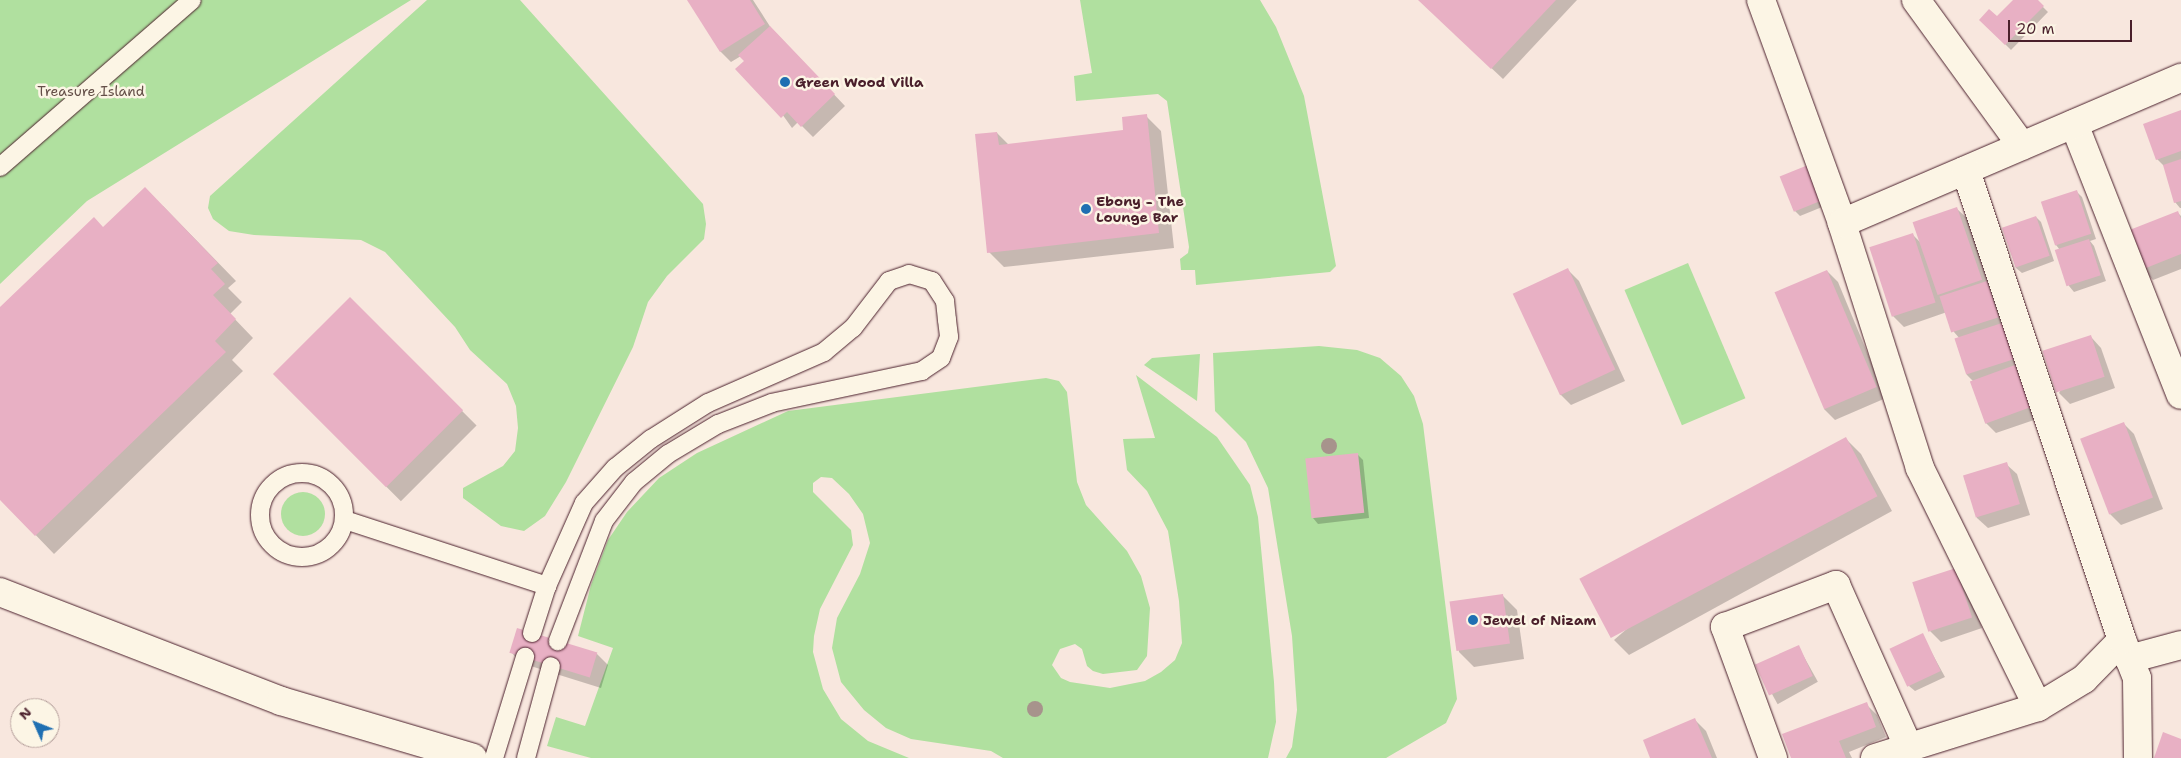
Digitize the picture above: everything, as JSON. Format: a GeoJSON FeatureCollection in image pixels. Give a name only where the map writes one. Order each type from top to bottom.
{"type":"FeatureCollection","features":[{"type":"Feature","properties":{"kind":"street"},"geometry":{"type":"LineString","coordinates":[[1761,0],[1842,223],[1920,468],[2038,706]]}},
{"type":"Feature","properties":{"kind":"street"},"geometry":{"type":"LineString","coordinates":[[1916,0],[2022,146]]}},
{"type":"Feature","properties":{"kind":"street"},"geometry":{"type":"LineString","coordinates":[[1842,223],[2181,78]]}},
{"type":"Feature","properties":{"kind":"street"},"geometry":{"type":"LineString","coordinates":[[2074,124],[2181,395]]}},
{"type":"Feature","properties":{"kind":"street"},"geometry":{"type":"LineString","coordinates":[[1966,170],[2129,659],[2139,755]]}},
{"type":"Feature","properties":{"kind":"street"},"geometry":{"type":"LineString","coordinates":[[1773,758],[1725,627],[1836,584],[1908,746]]}},
{"type":"Feature","properties":{"kind":"street"},"geometry":{"type":"LineString","coordinates":[[0,592],[281,700],[473,758]]}},
{"type":"Feature","properties":{"kind":"street"},"geometry":{"type":"LineString","coordinates":[[1875,758],[2038,706],[2084,679],[2129,659],[2181,645]]}},
{"type":"Feature","properties":{"kind":"lane"},"geometry":{"type":"LineString","coordinates":[[0,167],[192,0]]}},
{"type":"Feature","properties":{"kind":"lane"},"geometry":{"type":"LineString","coordinates":[[532,633],[547,586],[584,503],[615,468],[708,403],[824,352],[853,328],[889,281],[909,274],[932,281],[945,301],[949,337],[941,358],[922,371],[772,403],[718,424],[668,454],[634,482],[604,522],[558,641]]}},
{"type":"Feature","properties":{"kind":"lane"},"geometry":{"type":"LineString","coordinates":[[296,473],[311,474],[326,479],[337,490],[344,504],[345,520],[340,536],[330,548],[317,556],[301,558],[286,555],[272,546],[264,534],[260,518],[269,489],[281,478],[296,473]]}},
{"type":"Feature","properties":{"kind":"lane"},"geometry":{"type":"LineString","coordinates":[[345,520],[547,586]]}},
{"type":"Feature","properties":{"kind":"lane"},"geometry":{"type":"LineString","coordinates":[[494,758],[525,657]]}},
{"type":"Feature","properties":{"kind":"lane"},"geometry":{"type":"LineString","coordinates":[[526,758],[551,666]]}},
{"type":"Feature","properties":{"kind":"green space","name":"Treasure Island"},"geometry":{"type":"Polygon","coordinates":[[[0,0],[411,0],[87,201],[0,284],[0,0]]]}},
{"type":"Feature","properties":{"kind":"green space"},"geometry":{"type":"Polygon","coordinates":[[[427,0],[520,0],[703,204],[706,224],[704,239],[667,276],[648,302],[633,347],[566,482],[545,516],[524,531],[501,526],[463,498],[463,488],[503,466],[515,451],[518,428],[516,406],[507,384],[470,350],[455,327],[385,252],[361,240],[254,235],[229,231],[213,219],[208,208],[210,196],[427,0]]]}},
{"type":"Feature","properties":{"kind":"green space"},"geometry":{"type":"Polygon","coordinates":[[[1080,0],[1260,0],[1276,27],[1304,96],[1336,266],[1330,272],[1196,285],[1195,270],[1181,270],[1180,259],[1188,253],[1189,247],[1167,101],[1158,94],[1076,101],[1074,76],[1092,73],[1080,0]]]}},
{"type":"Feature","properties":{"kind":"green space"},"geometry":{"type":"Polygon","coordinates":[[[1688,263],[1745,398],[1682,425],[1624,290],[1688,263]]]}},
{"type":"Feature","properties":{"kind":"green space"},"geometry":{"type":"Polygon","coordinates":[[[1319,346],[1357,350],[1380,358],[1401,376],[1414,396],[1423,424],[1457,699],[1446,723],[1386,758],[1286,758],[1292,747],[1297,710],[1292,636],[1268,488],[1246,442],[1215,411],[1213,353],[1319,346]]]}},
{"type":"Feature","properties":{"kind":"green space"},"geometry":{"type":"Polygon","coordinates":[[[1200,354],[1197,401],[1144,365],[1152,358],[1200,354]]]}},
{"type":"Feature","properties":{"kind":"green space"},"geometry":{"type":"Polygon","coordinates":[[[1136,375],[1217,437],[1250,485],[1258,517],[1274,682],[1276,722],[1268,758],[1003,758],[991,751],[911,739],[886,728],[864,710],[841,682],[832,648],[837,618],[860,574],[870,543],[863,514],[849,494],[832,478],[821,477],[813,483],[813,492],[851,530],[853,545],[820,609],[814,636],[813,652],[823,689],[841,719],[868,741],[909,758],[591,758],[547,746],[556,717],[585,726],[613,648],[578,636],[591,585],[608,540],[627,512],[659,478],[697,453],[788,411],[1046,378],[1059,381],[1067,392],[1077,482],[1086,505],[1127,551],[1141,576],[1150,608],[1147,656],[1137,670],[1103,674],[1093,671],[1087,666],[1082,649],[1075,644],[1060,649],[1052,665],[1061,678],[1070,682],[1110,688],[1145,681],[1161,672],[1175,660],[1182,643],[1179,601],[1168,531],[1147,491],[1127,470],[1123,439],[1155,438],[1136,375]]]}},
{"type":"Feature","properties":{"kind":"green space"},"geometry":{"type":"Polygon","coordinates":[[[303,492],[315,496],[321,502],[325,514],[321,526],[315,532],[303,536],[291,532],[285,526],[281,514],[285,502],[291,496],[303,492]]]}},
{"type":"Feature","properties":{"kind":"building"},"geometry":{"type":"Polygon","coordinates":[[[687,0],[750,0],[765,24],[720,52],[687,0]]]}},
{"type":"Feature","properties":{"kind":"building"},"geometry":{"type":"Polygon","coordinates":[[[1418,0],[1556,0],[1491,69],[1418,0]]]}},
{"type":"Feature","properties":{"kind":"building"},"geometry":{"type":"Polygon","coordinates":[[[2013,0],[2038,0],[2044,6],[2005,45],[1979,20],[1989,9],[1997,16],[2013,0]]]}},
{"type":"Feature","properties":{"kind":"building","name":"Green Wood Villa"},"geometry":{"type":"Polygon","coordinates":[[[770,26],[835,94],[801,127],[787,112],[781,118],[735,69],[744,61],[738,55],[770,26]]]}},
{"type":"Feature","properties":{"kind":"building"},"geometry":{"type":"Polygon","coordinates":[[[2181,110],[2181,151],[2156,160],[2143,124],[2181,110]]]}},
{"type":"Feature","properties":{"kind":"building"},"geometry":{"type":"Polygon","coordinates":[[[1147,114],[1159,233],[987,253],[975,134],[997,132],[999,145],[1123,130],[1122,117],[1147,114]]]}},
{"type":"Feature","properties":{"kind":"building"},"geometry":{"type":"Polygon","coordinates":[[[2181,159],[2181,201],[2174,203],[2163,165],[2181,159]]]}},
{"type":"Feature","properties":{"kind":"building"},"geometry":{"type":"Polygon","coordinates":[[[1813,163],[1827,198],[1794,212],[1780,176],[1813,163]]]}},
{"type":"Feature","properties":{"kind":"building"},"geometry":{"type":"Polygon","coordinates":[[[145,187],[218,263],[211,269],[225,284],[213,295],[236,319],[215,341],[226,352],[35,536],[0,500],[0,307],[94,217],[103,227],[145,187]]]}},
{"type":"Feature","properties":{"kind":"building"},"geometry":{"type":"Polygon","coordinates":[[[2077,190],[2091,234],[2055,245],[2041,202],[2077,190]]]}},
{"type":"Feature","properties":{"kind":"building"},"geometry":{"type":"Polygon","coordinates":[[[1957,207],[1982,280],[1938,295],[1913,222],[1957,207]]]}},
{"type":"Feature","properties":{"kind":"building"},"geometry":{"type":"Polygon","coordinates":[[[2178,211],[2181,219],[2181,254],[2141,270],[2127,231],[2178,211]]]}},
{"type":"Feature","properties":{"kind":"building"},"geometry":{"type":"Polygon","coordinates":[[[2036,216],[2050,256],[2016,267],[2002,228],[2036,216]]]}},
{"type":"Feature","properties":{"kind":"building"},"geometry":{"type":"Polygon","coordinates":[[[1913,233],[1936,302],[1892,317],[1869,247],[1913,233]]]}},
{"type":"Feature","properties":{"kind":"building"},"geometry":{"type":"Polygon","coordinates":[[[2089,239],[2101,275],[2067,286],[2055,250],[2089,239]]]}},
{"type":"Feature","properties":{"kind":"building"},"geometry":{"type":"Polygon","coordinates":[[[1568,268],[1615,370],[1560,395],[1513,294],[1568,268]]]}},
{"type":"Feature","properties":{"kind":"building"},"geometry":{"type":"Polygon","coordinates":[[[1827,270],[1877,387],[1824,409],[1775,292],[1827,270]]]}},
{"type":"Feature","properties":{"kind":"building"},"geometry":{"type":"Polygon","coordinates":[[[1987,281],[1999,317],[1951,333],[1939,296],[1987,281]]]}},
{"type":"Feature","properties":{"kind":"building"},"geometry":{"type":"Polygon","coordinates":[[[350,297],[463,410],[386,487],[273,374],[350,297]]]}},
{"type":"Feature","properties":{"kind":"building"},"geometry":{"type":"Polygon","coordinates":[[[2002,323],[2014,359],[1966,375],[1954,338],[2002,323]]]}},
{"type":"Feature","properties":{"kind":"building"},"geometry":{"type":"Polygon","coordinates":[[[2091,335],[2105,377],[2056,393],[2042,351],[2091,335]]]}},
{"type":"Feature","properties":{"kind":"building"},"geometry":{"type":"Polygon","coordinates":[[[2015,365],[2030,407],[1985,424],[1970,381],[2015,365]]]}},
{"type":"Feature","properties":{"kind":"building"},"geometry":{"type":"Polygon","coordinates":[[[2124,422],[2153,498],[2109,514],[2080,439],[2124,422]]]}},
{"type":"Feature","properties":{"kind":"building"},"geometry":{"type":"Polygon","coordinates":[[[1846,437],[1877,496],[1611,638],[1579,579],[1846,437]]]}},
{"type":"Feature","properties":{"kind":"building"},"geometry":{"type":"Polygon","coordinates":[[[1358,453],[1364,513],[1312,518],[1305,459],[1358,453]]]}},
{"type":"Feature","properties":{"kind":"building"},"geometry":{"type":"Polygon","coordinates":[[[2007,462],[2020,504],[1976,518],[1963,475],[2007,462]]]}},
{"type":"Feature","properties":{"kind":"building"},"geometry":{"type":"Polygon","coordinates":[[[1956,568],[1972,617],[1928,632],[1912,582],[1956,568]]]}},
{"type":"Feature","properties":{"kind":"building"},"geometry":{"type":"Polygon","coordinates":[[[1503,594],[1510,644],[1456,651],[1450,602],[1503,594]]]}},
{"type":"Feature","properties":{"kind":"building"},"geometry":{"type":"Polygon","coordinates":[[[517,628],[597,653],[590,677],[509,653],[517,628]]]}},
{"type":"Feature","properties":{"kind":"building"},"geometry":{"type":"Polygon","coordinates":[[[1923,633],[1941,671],[1907,687],[1889,649],[1923,633]]]}},
{"type":"Feature","properties":{"kind":"building"},"geometry":{"type":"Polygon","coordinates":[[[1799,645],[1813,676],[1769,696],[1755,665],[1799,645]]]}},
{"type":"Feature","properties":{"kind":"building"},"geometry":{"type":"Polygon","coordinates":[[[1867,702],[1876,727],[1839,741],[1846,758],[1791,758],[1782,734],[1867,702]]]}},
{"type":"Feature","properties":{"kind":"building"},"geometry":{"type":"Polygon","coordinates":[[[1695,718],[1712,758],[1650,758],[1643,740],[1695,718]]]}},
{"type":"Feature","properties":{"kind":"building"},"geometry":{"type":"Polygon","coordinates":[[[2163,732],[2181,739],[2181,758],[2154,758],[2163,732]]]}},
{"type":"Feature","properties":{"kind":"place","name":"Green Wood Villa"},"geometry":{"type":"Point","coordinates":[785,82]}},
{"type":"Feature","properties":{"kind":"place","name":"Ebony - The Lounge Bar"},"geometry":{"type":"Point","coordinates":[1086,209]}},
{"type":"Feature","properties":{"kind":"place","name":"Jewel of Nizam"},"geometry":{"type":"Point","coordinates":[1473,620]}}]}
